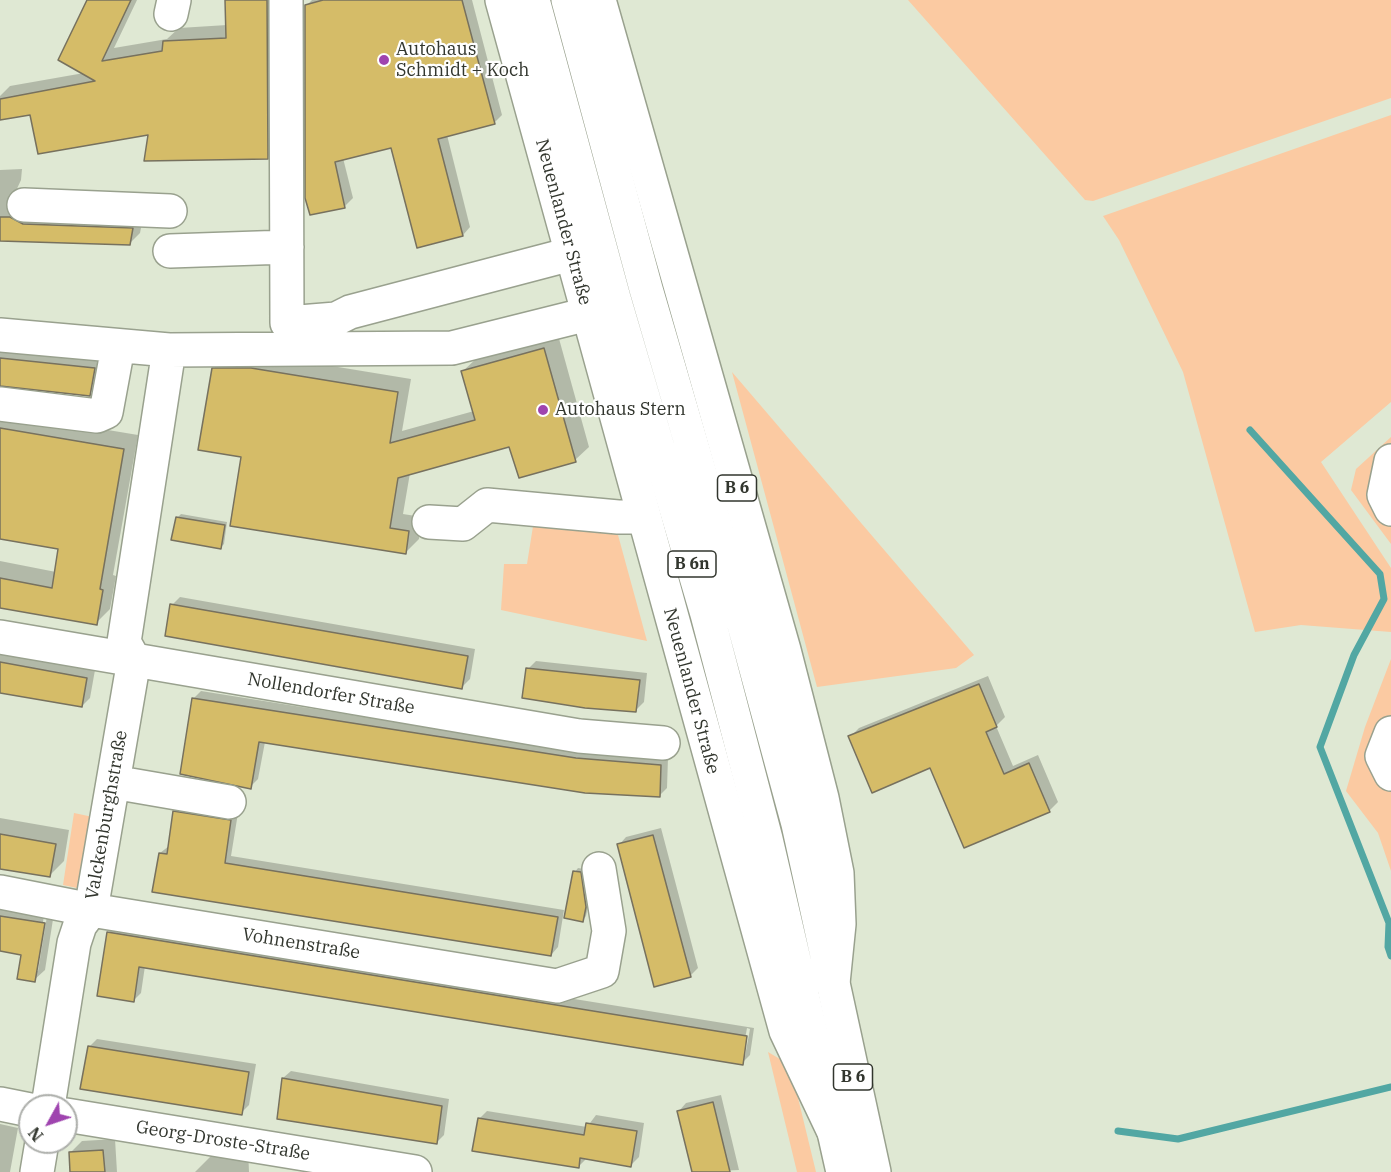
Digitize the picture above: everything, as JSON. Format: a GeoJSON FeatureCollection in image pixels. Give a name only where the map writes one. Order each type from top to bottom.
{"type":"FeatureCollection","features":[{"type":"Feature","properties":{"kind":"main road"},"geometry":{"type":"LineString","coordinates":[[286,0],[288,322],[336,319],[350,312],[571,254]]}},
{"type":"Feature","properties":{"kind":"main road","name":"Neuenlander Straße"},"geometry":{"type":"LineString","coordinates":[[502,0],[786,1031],[834,1132]]}},
{"type":"Feature","properties":{"kind":"main road","name":"Neuenlander Straße"},"geometry":{"type":"LineString","coordinates":[[533,0],[614,298],[719,659],[766,839],[843,1172]]}},
{"type":"Feature","properties":{"kind":"main road","name":"B 6n"},"geometry":{"type":"LineString","coordinates":[[568,0],[646,289],[795,813],[832,982]]}},
{"type":"Feature","properties":{"kind":"main road","name":"B 6"},"geometry":{"type":"LineString","coordinates":[[599,0],[784,650],[822,798],[837,873],[839,924],[832,982],[874,1172]]}},
{"type":"Feature","properties":{"kind":"main road"},"geometry":{"type":"LineString","coordinates":[[24,205],[170,211]]}},
{"type":"Feature","properties":{"kind":"main road"},"geometry":{"type":"LineString","coordinates":[[170,251],[287,247]]}},
{"type":"Feature","properties":{"kind":"main road"},"geometry":{"type":"LineString","coordinates":[[0,335],[170,350],[452,348],[588,314]]}},
{"type":"Feature","properties":{"kind":"main road"},"geometry":{"type":"LineString","coordinates":[[0,404],[97,416],[106,411],[118,346]]}},
{"type":"Feature","properties":{"kind":"main road","name":"Valckenburghstraße"},"geometry":{"type":"LineString","coordinates":[[50,1094],[74,942],[80,925],[91,910],[134,660],[124,642],[170,350]]}},
{"type":"Feature","properties":{"kind":"main road"},"geometry":{"type":"LineString","coordinates":[[1391,461],[1384,495],[1391,509]]}},
{"type":"Feature","properties":{"kind":"main road"},"geometry":{"type":"LineString","coordinates":[[429,522],[463,524],[487,505],[618,517],[643,517]]}},
{"type":"Feature","properties":{"kind":"main road","name":"Nollendorfer Straße"},"geometry":{"type":"LineString","coordinates":[[0,637],[579,736],[663,743]]}},
{"type":"Feature","properties":{"kind":"main road"},"geometry":{"type":"LineString","coordinates":[[1391,733],[1382,756],[1391,774]]}},
{"type":"Feature","properties":{"kind":"main road"},"geometry":{"type":"LineString","coordinates":[[113,782],[229,802]]}},
{"type":"Feature","properties":{"kind":"main road","name":"Vohnenstraße"},"geometry":{"type":"LineString","coordinates":[[0,892],[40,898],[91,910],[556,986],[602,971],[609,931],[599,870]]}},
{"type":"Feature","properties":{"kind":"main road"},"geometry":{"type":"LineString","coordinates":[[0,1104],[18,1108]]}},
{"type":"Feature","properties":{"kind":"main road","name":"Georg-Droste-Straße"},"geometry":{"type":"LineString","coordinates":[[78,1117],[415,1172]]}},
{"type":"Feature","properties":{"kind":"main road"},"geometry":{"type":"LineString","coordinates":[[37,1172],[40,1154]]}},
{"type":"Feature","properties":{"kind":"shaded area"},"geometry":{"type":"Polygon","coordinates":[[[908,0],[1391,0],[1391,98],[1093,201],[1085,200],[908,0]]]}},
{"type":"Feature","properties":{"kind":"shaded area"},"geometry":{"type":"Polygon","coordinates":[[[1391,115],[1391,402],[1321,462],[1391,568],[1391,632],[1301,625],[1255,632],[1183,372],[1119,240],[1103,216],[1391,115]]]}},
{"type":"Feature","properties":{"kind":"shaded area"},"geometry":{"type":"Polygon","coordinates":[[[732,372],[974,655],[956,668],[817,687],[732,372]]]}},
{"type":"Feature","properties":{"kind":"shaded area"},"geometry":{"type":"Polygon","coordinates":[[[1391,437],[1391,544],[1351,490],[1356,469],[1391,437]]]}},
{"type":"Feature","properties":{"kind":"shaded area"},"geometry":{"type":"Polygon","coordinates":[[[534,520],[615,524],[647,641],[501,610],[504,564],[527,564],[534,520]]]}},
{"type":"Feature","properties":{"kind":"shaded area"},"geometry":{"type":"Polygon","coordinates":[[[1391,659],[1391,871],[1378,833],[1346,791],[1365,727],[1391,659]]]}},
{"type":"Feature","properties":{"kind":"shaded area"},"geometry":{"type":"Polygon","coordinates":[[[74,813],[112,821],[91,891],[63,885],[74,813]]]}},
{"type":"Feature","properties":{"kind":"shaded area"},"geometry":{"type":"Polygon","coordinates":[[[768,1052],[790,1065],[816,1172],[797,1172],[768,1052]]]}},
{"type":"Feature","properties":{"kind":"building"},"geometry":{"type":"Polygon","coordinates":[[[87,0],[131,0],[102,61],[162,51],[163,41],[226,38],[225,0],[267,0],[268,159],[144,161],[148,135],[38,154],[30,115],[0,120],[0,99],[95,81],[58,60],[87,0]]]}},
{"type":"Feature","properties":{"kind":"building"},"geometry":{"type":"Polygon","coordinates":[[[323,0],[462,0],[495,124],[438,139],[463,236],[417,248],[391,148],[335,162],[345,208],[310,215],[305,198],[305,5],[323,0]]]}},
{"type":"Feature","properties":{"kind":"building"},"geometry":{"type":"Polygon","coordinates":[[[0,217],[10,217],[23,224],[133,228],[130,245],[0,241],[0,217]]]}},
{"type":"Feature","properties":{"kind":"building"},"geometry":{"type":"Polygon","coordinates":[[[544,348],[576,462],[519,478],[509,447],[398,478],[390,528],[409,531],[406,554],[230,526],[241,457],[198,450],[212,368],[251,368],[398,392],[390,443],[475,420],[461,371],[544,348]]]}},
{"type":"Feature","properties":{"kind":"building"},"geometry":{"type":"Polygon","coordinates":[[[0,358],[95,368],[90,396],[0,386],[0,358]]]}},
{"type":"Feature","properties":{"kind":"building"},"geometry":{"type":"Polygon","coordinates":[[[0,428],[124,449],[100,589],[103,590],[97,625],[0,608],[0,578],[52,588],[58,549],[0,539],[0,428]]]}},
{"type":"Feature","properties":{"kind":"building"},"geometry":{"type":"Polygon","coordinates":[[[176,517],[225,525],[221,549],[171,540],[176,517]]]}},
{"type":"Feature","properties":{"kind":"building"},"geometry":{"type":"Polygon","coordinates":[[[170,604],[468,656],[462,689],[165,636],[170,604]]]}},
{"type":"Feature","properties":{"kind":"building"},"geometry":{"type":"Polygon","coordinates":[[[0,662],[87,678],[82,707],[0,693],[0,662]]]}},
{"type":"Feature","properties":{"kind":"building"},"geometry":{"type":"Polygon","coordinates":[[[526,668],[640,680],[636,712],[585,708],[522,698],[526,668]]]}},
{"type":"Feature","properties":{"kind":"building"},"geometry":{"type":"Polygon","coordinates":[[[979,684],[997,727],[986,732],[1004,774],[1029,763],[1050,812],[964,848],[930,768],[872,793],[848,736],[979,684]]]}},
{"type":"Feature","properties":{"kind":"building"},"geometry":{"type":"Polygon","coordinates":[[[192,698],[576,758],[661,765],[660,797],[585,793],[259,742],[251,789],[180,774],[192,698]]]}},
{"type":"Feature","properties":{"kind":"building"},"geometry":{"type":"Polygon","coordinates":[[[173,811],[231,820],[225,863],[558,917],[551,956],[152,892],[159,853],[167,854],[173,811]]]}},
{"type":"Feature","properties":{"kind":"building"},"geometry":{"type":"Polygon","coordinates":[[[0,834],[56,844],[50,877],[0,869],[0,834]]]}},
{"type":"Feature","properties":{"kind":"building"},"geometry":{"type":"Polygon","coordinates":[[[653,835],[691,977],[654,987],[617,844],[653,835]]]}},
{"type":"Feature","properties":{"kind":"building"},"geometry":{"type":"Polygon","coordinates":[[[573,871],[581,872],[586,907],[583,922],[564,918],[573,871]]]}},
{"type":"Feature","properties":{"kind":"building"},"geometry":{"type":"Polygon","coordinates":[[[0,916],[45,923],[35,982],[17,979],[21,955],[0,951],[0,916]]]}},
{"type":"Feature","properties":{"kind":"building"},"geometry":{"type":"Polygon","coordinates":[[[107,932],[747,1036],[743,1065],[139,967],[134,1002],[97,996],[107,932]]]}},
{"type":"Feature","properties":{"kind":"building"},"geometry":{"type":"Polygon","coordinates":[[[88,1046],[249,1072],[242,1115],[80,1089],[88,1046]]]}},
{"type":"Feature","properties":{"kind":"building"},"geometry":{"type":"Polygon","coordinates":[[[282,1078],[442,1106],[437,1144],[277,1119],[282,1078]]]}},
{"type":"Feature","properties":{"kind":"building"},"geometry":{"type":"Polygon","coordinates":[[[713,1102],[730,1172],[692,1172],[677,1111],[713,1102]]]}},
{"type":"Feature","properties":{"kind":"building"},"geometry":{"type":"Polygon","coordinates":[[[478,1118],[584,1135],[586,1123],[637,1131],[631,1167],[580,1158],[579,1168],[472,1151],[478,1118]]]}},
{"type":"Feature","properties":{"kind":"building"},"geometry":{"type":"Polygon","coordinates":[[[103,1150],[105,1172],[70,1172],[69,1154],[78,1154],[78,1151],[103,1150]]]}},
{"type":"Feature","properties":{"kind":"waterway"},"geometry":{"type":"LineString","coordinates":[[1250,430],[1380,574],[1384,599],[1354,655],[1320,747],[1389,923],[1388,947],[1391,956]]}},
{"type":"Feature","properties":{"kind":"waterway"},"geometry":{"type":"LineString","coordinates":[[1118,1131],[1178,1139],[1391,1087]]}},
{"type":"Feature","properties":{"kind":"place","name":"Autohaus Schmidt + Koch"},"geometry":{"type":"Point","coordinates":[384,60]}},
{"type":"Feature","properties":{"kind":"place","name":"Autohaus Stern"},"geometry":{"type":"Point","coordinates":[543,410]}}]}
